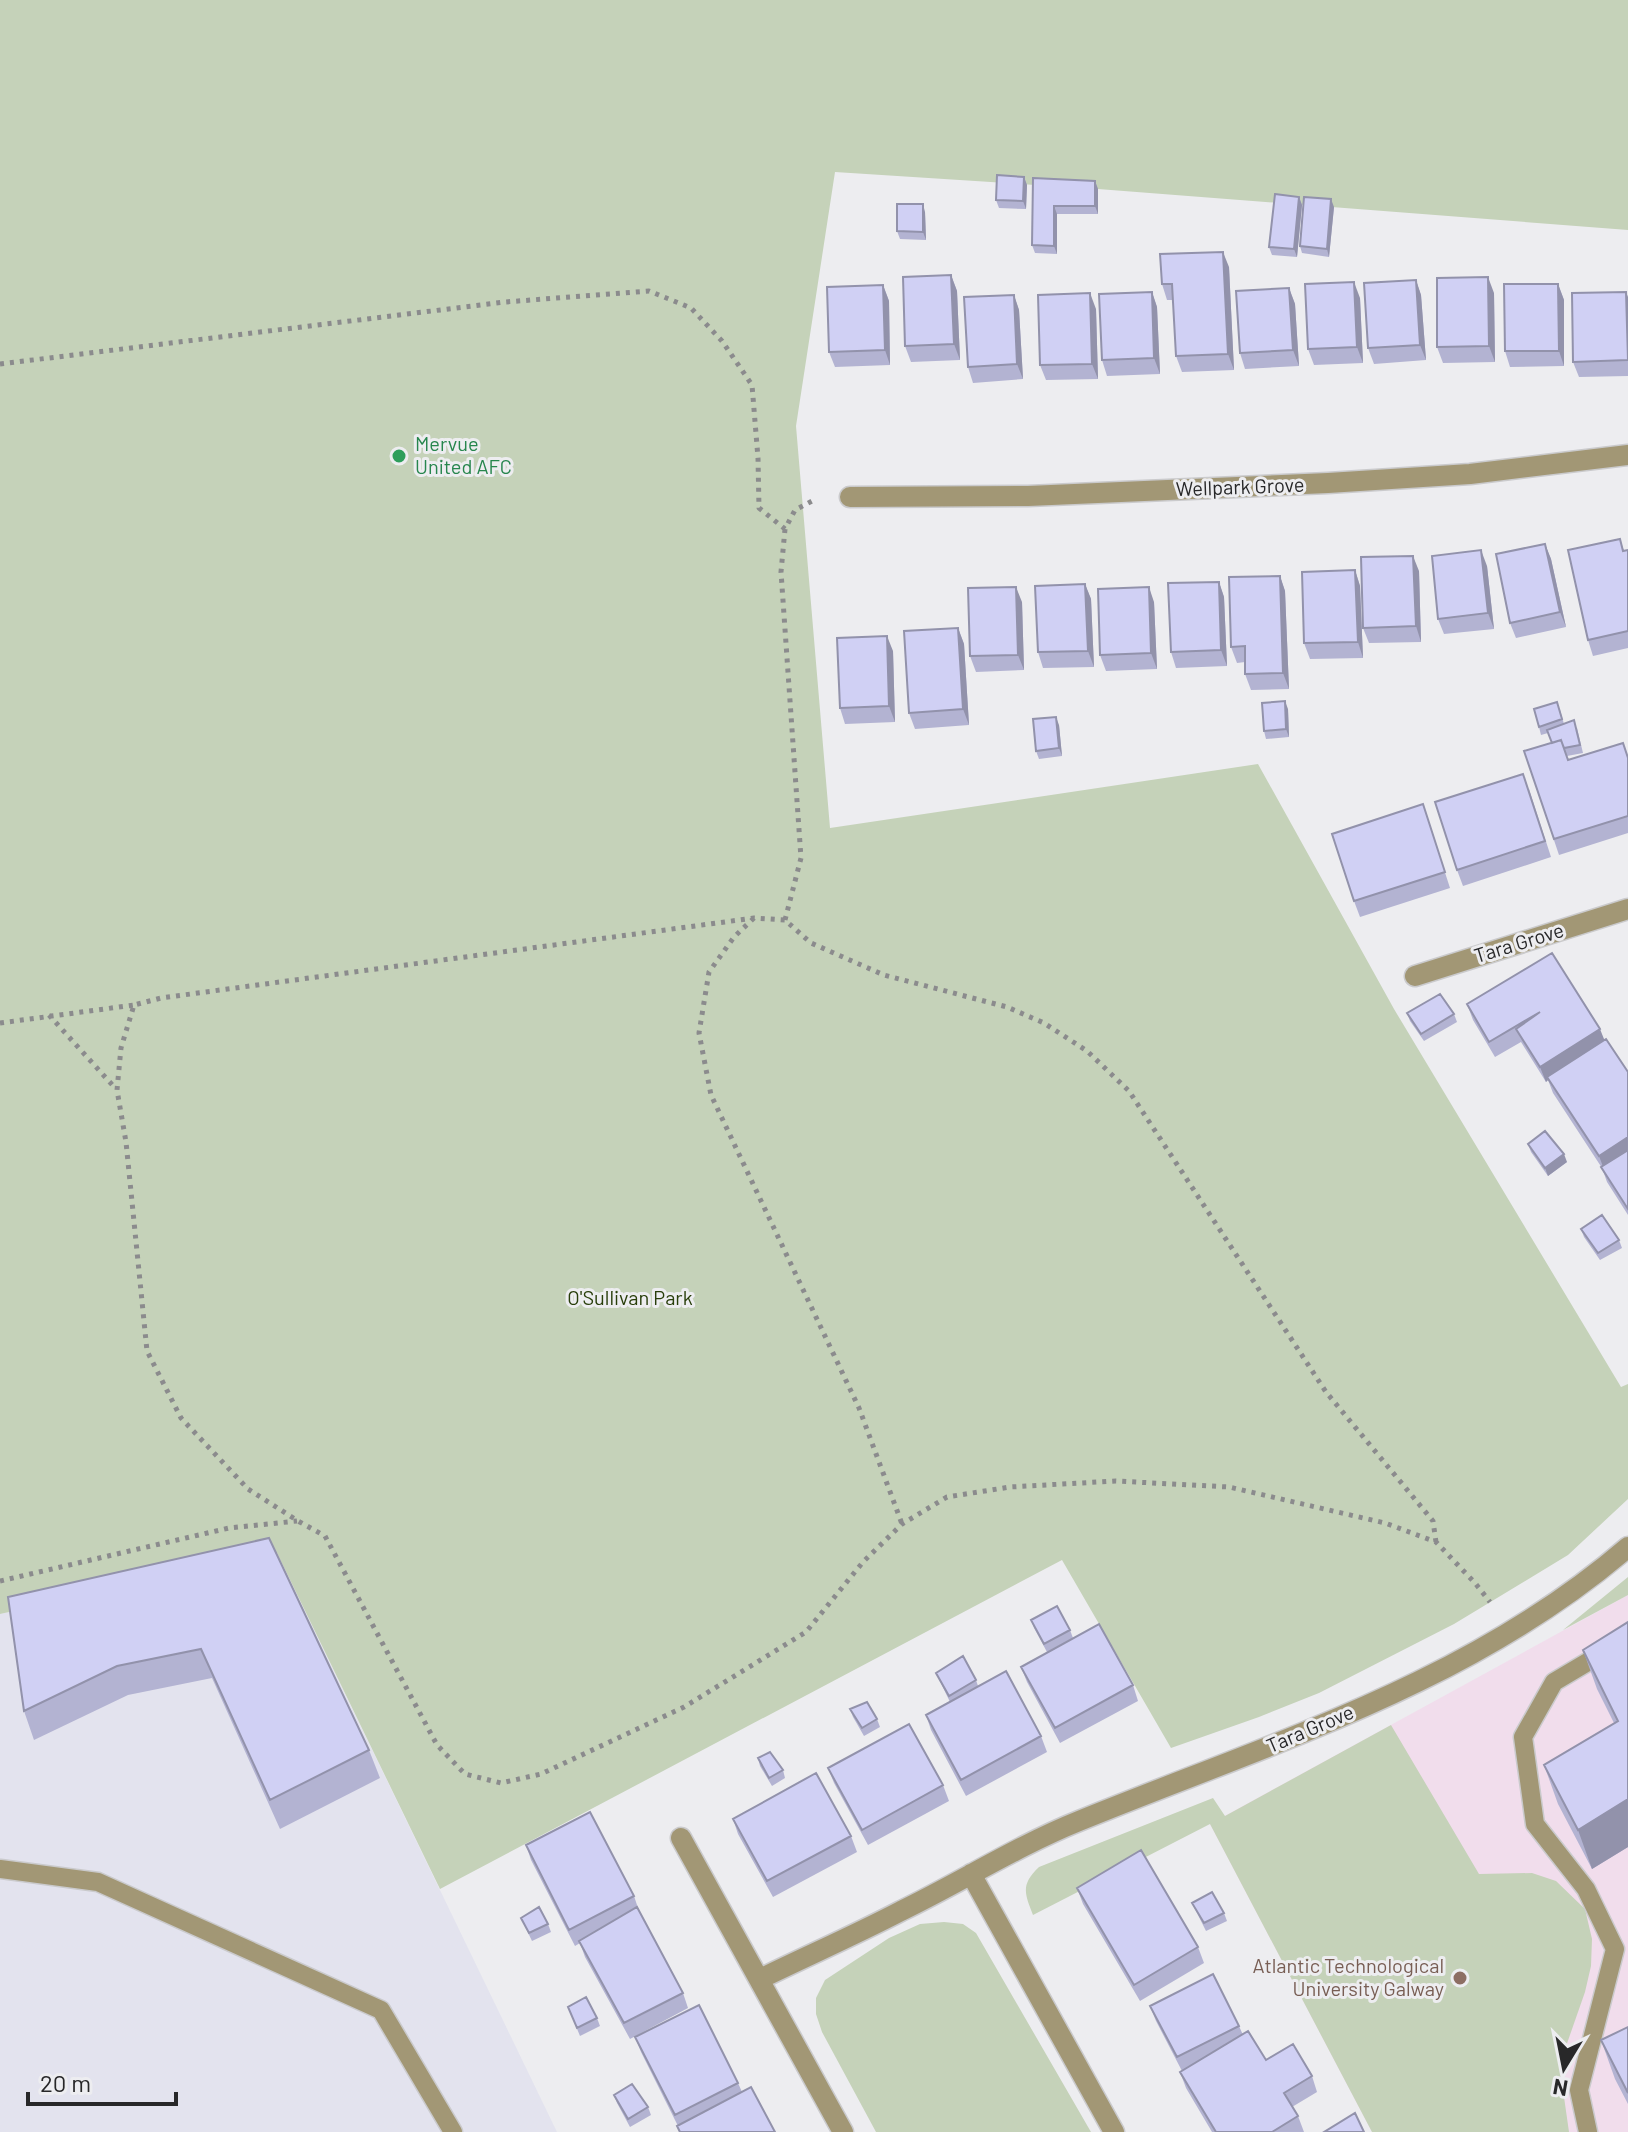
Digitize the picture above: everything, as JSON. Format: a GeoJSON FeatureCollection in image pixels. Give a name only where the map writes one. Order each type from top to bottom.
{"type":"FeatureCollection","features":[{"type":"Feature","properties":{"kind":"street","name":"Wellpark Grove"},"geometry":{"type":"LineString","coordinates":[[850,497],[1036,495],[1328,483],[1470,474],[1628,455]]}},
{"type":"Feature","properties":{"kind":"street","name":"Tara Grove"},"geometry":{"type":"LineString","coordinates":[[1415,976],[1626,914]]}},
{"type":"Feature","properties":{"kind":"street","name":"Tara Grove"},"geometry":{"type":"LineString","coordinates":[[760,1979],[900,1912],[1028,1844],[1256,1752],[1444,1670],[1512,1632],[1593,1577],[1628,1547]]}},
{"type":"Feature","properties":{"kind":"street"},"geometry":{"type":"LineString","coordinates":[[681,1838],[843,2132]]}},
{"type":"Feature","properties":{"kind":"street"},"geometry":{"type":"LineString","coordinates":[[971,1874],[1114,2132]]}},
{"type":"Feature","properties":{"kind":"lane"},"geometry":{"type":"LineString","coordinates":[[1588,2132],[1579,2090],[1615,1949],[1586,1889],[1535,1824],[1523,1737],[1554,1682],[1628,1638]]}},
{"type":"Feature","properties":{"kind":"lane"},"geometry":{"type":"LineString","coordinates":[[0,1869],[98,1882],[381,2010],[453,2132]]}},
{"type":"Feature","properties":{"kind":"path"},"geometry":{"type":"LineString","coordinates":[[0,364],[505,302],[649,291],[691,308],[722,341],[752,385],[759,508],[785,529]]}},
{"type":"Feature","properties":{"kind":"path"},"geometry":{"type":"LineString","coordinates":[[785,920],[801,858],[781,572],[785,529],[795,510],[824,496],[850,497]]}},
{"type":"Feature","properties":{"kind":"path"},"geometry":{"type":"LineString","coordinates":[[754,918],[734,937],[709,972],[699,1033],[711,1095],[859,1408],[902,1524]]}},
{"type":"Feature","properties":{"kind":"path"},"geometry":{"type":"LineString","coordinates":[[0,1023],[134,1005],[161,998],[754,918],[785,920],[811,943],[884,975],[1007,1007],[1044,1023],[1087,1051],[1129,1091],[1326,1392],[1433,1521],[1436,1542]]}},
{"type":"Feature","properties":{"kind":"path"},"geometry":{"type":"LineString","coordinates":[[134,1005],[121,1048],[117,1090],[126,1142],[147,1351],[181,1418],[248,1489],[325,1536],[437,1745],[465,1774],[501,1783],[541,1774],[684,1707],[806,1632],[863,1562],[902,1524],[947,1497],[1010,1487],[1116,1481],[1229,1487],[1385,1523],[1436,1542],[1475,1583],[1512,1632]]}},
{"type":"Feature","properties":{"kind":"path"},"geometry":{"type":"LineString","coordinates":[[49,1015],[117,1090]]}},
{"type":"Feature","properties":{"kind":"path"},"geometry":{"type":"LineString","coordinates":[[0,1581],[229,1528],[298,1521]]}},
{"type":"Feature","properties":{"kind":"shaded area"},"geometry":{"type":"Polygon","coordinates":[[[277,1553],[557,2132],[0,2132],[0,1614],[277,1553]]]}},
{"type":"Feature","properties":{"kind":"shaded area","name":"Atlantic Technological University Galway"},"geometry":{"type":"Polygon","coordinates":[[[1628,1595],[1628,2132],[1372,2132],[1210,1824],[1628,1595]]]}},
{"type":"Feature","properties":{"kind":"green space","name":"O'Sullivan Park"},"geometry":{"type":"Polygon","coordinates":[[[0,0],[1628,0],[1628,230],[835,172],[796,426],[830,828],[1258,764],[1394,1009],[1621,1387],[1628,1384],[1628,1499],[1568,1555],[1454,1624],[1319,1693],[1171,1748],[1062,1560],[440,1889],[277,1553],[0,1614],[0,0]]]}},
{"type":"Feature","properties":{"kind":"green space"},"geometry":{"type":"Polygon","coordinates":[[[1628,1577],[1628,1595],[1563,1630],[1628,1577]]]}},
{"type":"Feature","properties":{"kind":"green space","name":"Atlantic Technological University Galway"},"geometry":{"type":"Polygon","coordinates":[[[1391,1725],[1479,1874],[1532,1873],[1556,1881],[1585,1909],[1592,1939],[1591,1966],[1564,2052],[1562,2083],[1569,2132],[1372,2132],[1210,1824],[1033,1915],[1026,1890],[1029,1879],[1039,1867],[1213,1798],[1225,1816],[1391,1725]]]}},
{"type":"Feature","properties":{"kind":"green space"},"geometry":{"type":"Polygon","coordinates":[[[920,1924],[963,1924],[976,1933],[1091,2132],[876,2132],[822,2032],[816,2014],[816,1998],[825,1980],[889,1938],[920,1924]]]}},
{"type":"Feature","properties":{"kind":"building"},"geometry":{"type":"Polygon","coordinates":[[[997,175],[1024,177],[1023,201],[996,200],[997,175]]]}},
{"type":"Feature","properties":{"kind":"building"},"geometry":{"type":"Polygon","coordinates":[[[1033,178],[1095,181],[1095,206],[1054,206],[1054,246],[1032,245],[1033,178]]]}},
{"type":"Feature","properties":{"kind":"building"},"geometry":{"type":"Polygon","coordinates":[[[1275,194],[1299,197],[1294,249],[1269,247],[1275,194]]]}},
{"type":"Feature","properties":{"kind":"building"},"geometry":{"type":"Polygon","coordinates":[[[1304,197],[1331,199],[1327,249],[1300,246],[1304,197]]]}},
{"type":"Feature","properties":{"kind":"building"},"geometry":{"type":"Polygon","coordinates":[[[897,204],[923,204],[923,232],[897,231],[897,204]]]}},
{"type":"Feature","properties":{"kind":"building"},"geometry":{"type":"Polygon","coordinates":[[[1223,252],[1228,354],[1176,356],[1172,284],[1162,284],[1160,254],[1223,252]]]}},
{"type":"Feature","properties":{"kind":"building"},"geometry":{"type":"Polygon","coordinates":[[[951,275],[954,344],[905,346],[903,277],[951,275]]]}},
{"type":"Feature","properties":{"kind":"building"},"geometry":{"type":"Polygon","coordinates":[[[1488,277],[1489,346],[1437,347],[1437,278],[1488,277]]]}},
{"type":"Feature","properties":{"kind":"building"},"geometry":{"type":"Polygon","coordinates":[[[1416,280],[1420,345],[1368,348],[1364,283],[1416,280]]]}},
{"type":"Feature","properties":{"kind":"building"},"geometry":{"type":"Polygon","coordinates":[[[1354,282],[1357,347],[1308,349],[1305,284],[1354,282]]]}},
{"type":"Feature","properties":{"kind":"building"},"geometry":{"type":"Polygon","coordinates":[[[1504,284],[1558,284],[1559,351],[1505,351],[1504,284]]]}},
{"type":"Feature","properties":{"kind":"building"},"geometry":{"type":"Polygon","coordinates":[[[883,285],[885,350],[829,352],[827,287],[883,285]]]}},
{"type":"Feature","properties":{"kind":"building"},"geometry":{"type":"Polygon","coordinates":[[[1289,288],[1293,350],[1240,353],[1236,291],[1289,288]]]}},
{"type":"Feature","properties":{"kind":"building"},"geometry":{"type":"Polygon","coordinates":[[[1152,292],[1154,358],[1102,360],[1099,294],[1152,292]]]}},
{"type":"Feature","properties":{"kind":"building"},"geometry":{"type":"Polygon","coordinates":[[[1626,292],[1628,360],[1573,362],[1572,293],[1626,292]]]}},
{"type":"Feature","properties":{"kind":"building"},"geometry":{"type":"Polygon","coordinates":[[[1090,293],[1092,364],[1040,365],[1038,295],[1090,293]]]}},
{"type":"Feature","properties":{"kind":"building"},"geometry":{"type":"Polygon","coordinates":[[[1014,295],[1017,364],[968,367],[964,297],[1014,295]]]}},
{"type":"Feature","properties":{"kind":"building"},"geometry":{"type":"Polygon","coordinates":[[[1620,539],[1623,551],[1628,550],[1628,631],[1588,640],[1568,550],[1620,539]]]}},
{"type":"Feature","properties":{"kind":"building"},"geometry":{"type":"Polygon","coordinates":[[[1545,544],[1560,612],[1510,623],[1496,554],[1545,544]]]}},
{"type":"Feature","properties":{"kind":"building"},"geometry":{"type":"Polygon","coordinates":[[[1481,550],[1488,613],[1438,619],[1432,556],[1481,550]]]}},
{"type":"Feature","properties":{"kind":"building"},"geometry":{"type":"Polygon","coordinates":[[[1413,556],[1416,626],[1363,628],[1361,557],[1413,556]]]}},
{"type":"Feature","properties":{"kind":"building"},"geometry":{"type":"Polygon","coordinates":[[[1355,570],[1358,642],[1304,643],[1302,572],[1355,570]]]}},
{"type":"Feature","properties":{"kind":"building"},"geometry":{"type":"Polygon","coordinates":[[[1280,576],[1283,673],[1245,674],[1245,646],[1231,647],[1229,577],[1280,576]]]}},
{"type":"Feature","properties":{"kind":"building"},"geometry":{"type":"Polygon","coordinates":[[[1219,582],[1221,650],[1171,652],[1168,583],[1219,582]]]}},
{"type":"Feature","properties":{"kind":"building"},"geometry":{"type":"Polygon","coordinates":[[[1085,584],[1088,651],[1038,652],[1035,586],[1085,584]]]}},
{"type":"Feature","properties":{"kind":"building"},"geometry":{"type":"Polygon","coordinates":[[[1016,587],[1018,655],[970,656],[968,588],[1016,587]]]}},
{"type":"Feature","properties":{"kind":"building"},"geometry":{"type":"Polygon","coordinates":[[[1149,587],[1151,653],[1100,655],[1098,589],[1149,587]]]}},
{"type":"Feature","properties":{"kind":"building"},"geometry":{"type":"Polygon","coordinates":[[[958,628],[963,709],[909,713],[904,631],[958,628]]]}},
{"type":"Feature","properties":{"kind":"building"},"geometry":{"type":"Polygon","coordinates":[[[887,636],[889,706],[840,708],[837,638],[887,636]]]}},
{"type":"Feature","properties":{"kind":"building"},"geometry":{"type":"Polygon","coordinates":[[[1285,701],[1286,729],[1264,731],[1262,703],[1285,701]]]}},
{"type":"Feature","properties":{"kind":"building"},"geometry":{"type":"Polygon","coordinates":[[[1557,702],[1562,719],[1539,727],[1534,709],[1557,702]]]}},
{"type":"Feature","properties":{"kind":"building"},"geometry":{"type":"Polygon","coordinates":[[[1056,717],[1059,748],[1036,751],[1033,719],[1056,717]]]}},
{"type":"Feature","properties":{"kind":"building"},"geometry":{"type":"Polygon","coordinates":[[[1574,720],[1580,745],[1564,748],[1561,740],[1552,743],[1547,730],[1574,720]]]}},
{"type":"Feature","properties":{"kind":"building"},"geometry":{"type":"Polygon","coordinates":[[[1561,740],[1568,760],[1623,743],[1628,758],[1628,816],[1554,839],[1524,751],[1561,740]]]}},
{"type":"Feature","properties":{"kind":"building"},"geometry":{"type":"Polygon","coordinates":[[[1523,774],[1545,841],[1457,870],[1435,802],[1523,774]]]}},
{"type":"Feature","properties":{"kind":"building"},"geometry":{"type":"Polygon","coordinates":[[[1423,804],[1445,872],[1354,901],[1332,834],[1423,804]]]}},
{"type":"Feature","properties":{"kind":"building"},"geometry":{"type":"Polygon","coordinates":[[[1552,953],[1600,1029],[1540,1067],[1516,1029],[1540,1012],[1489,1042],[1467,1004],[1552,953]]]}},
{"type":"Feature","properties":{"kind":"building"},"geometry":{"type":"Polygon","coordinates":[[[1440,994],[1454,1014],[1421,1034],[1407,1013],[1440,994]]]}},
{"type":"Feature","properties":{"kind":"building"},"geometry":{"type":"Polygon","coordinates":[[[1606,1039],[1628,1072],[1628,1137],[1599,1156],[1547,1077],[1606,1039]]]}},
{"type":"Feature","properties":{"kind":"building"},"geometry":{"type":"Polygon","coordinates":[[[1545,1131],[1564,1154],[1545,1168],[1528,1144],[1545,1131]]]}},
{"type":"Feature","properties":{"kind":"building"},"geometry":{"type":"Polygon","coordinates":[[[1628,1150],[1628,1209],[1601,1167],[1628,1150]]]}},
{"type":"Feature","properties":{"kind":"building"},"geometry":{"type":"Polygon","coordinates":[[[1602,1215],[1619,1240],[1598,1253],[1581,1229],[1602,1215]]]}},
{"type":"Feature","properties":{"kind":"building"},"geometry":{"type":"Polygon","coordinates":[[[269,1538],[369,1750],[270,1800],[201,1649],[117,1666],[24,1711],[8,1597],[269,1538]]]}},
{"type":"Feature","properties":{"kind":"building"},"geometry":{"type":"Polygon","coordinates":[[[1057,1606],[1070,1630],[1044,1644],[1031,1620],[1057,1606]]]}},
{"type":"Feature","properties":{"kind":"building"},"geometry":{"type":"Polygon","coordinates":[[[1628,1622],[1628,1799],[1578,1830],[1544,1765],[1618,1721],[1583,1650],[1628,1622]]]}},
{"type":"Feature","properties":{"kind":"building"},"geometry":{"type":"Polygon","coordinates":[[[1099,1624],[1133,1685],[1055,1728],[1021,1667],[1099,1624]]]}},
{"type":"Feature","properties":{"kind":"building"},"geometry":{"type":"Polygon","coordinates":[[[963,1656],[976,1680],[949,1696],[936,1673],[963,1656]]]}},
{"type":"Feature","properties":{"kind":"building"},"geometry":{"type":"Polygon","coordinates":[[[1006,1671],[1041,1736],[961,1780],[926,1715],[1006,1671]]]}},
{"type":"Feature","properties":{"kind":"building"},"geometry":{"type":"Polygon","coordinates":[[[867,1702],[877,1719],[862,1728],[850,1709],[867,1702]]]}},
{"type":"Feature","properties":{"kind":"building"},"geometry":{"type":"Polygon","coordinates":[[[909,1724],[943,1785],[862,1830],[828,1768],[909,1724]]]}},
{"type":"Feature","properties":{"kind":"building"},"geometry":{"type":"Polygon","coordinates":[[[770,1752],[783,1770],[769,1778],[758,1758],[770,1752]]]}},
{"type":"Feature","properties":{"kind":"building"},"geometry":{"type":"Polygon","coordinates":[[[816,1773],[851,1836],[767,1881],[733,1819],[816,1773]]]}},
{"type":"Feature","properties":{"kind":"building"},"geometry":{"type":"Polygon","coordinates":[[[590,1812],[634,1896],[569,1930],[526,1845],[590,1812]]]}},
{"type":"Feature","properties":{"kind":"building"},"geometry":{"type":"Polygon","coordinates":[[[1141,1850],[1198,1947],[1134,1985],[1077,1888],[1141,1850]]]}},
{"type":"Feature","properties":{"kind":"building"},"geometry":{"type":"Polygon","coordinates":[[[1212,1892],[1224,1913],[1204,1923],[1192,1903],[1212,1892]]]}},
{"type":"Feature","properties":{"kind":"building"},"geometry":{"type":"Polygon","coordinates":[[[539,1907],[548,1924],[529,1933],[521,1918],[539,1907]]]}},
{"type":"Feature","properties":{"kind":"building"},"geometry":{"type":"Polygon","coordinates":[[[637,1907],[683,1993],[624,2023],[579,1941],[637,1907]]]}},
{"type":"Feature","properties":{"kind":"building"},"geometry":{"type":"Polygon","coordinates":[[[1213,1974],[1239,2026],[1177,2057],[1150,2006],[1213,1974]]]}},
{"type":"Feature","properties":{"kind":"building"},"geometry":{"type":"Polygon","coordinates":[[[586,1997],[597,2018],[577,2028],[568,2007],[586,1997]]]}},
{"type":"Feature","properties":{"kind":"building"},"geometry":{"type":"Polygon","coordinates":[[[699,2005],[738,2083],[675,2115],[635,2037],[699,2005]]]}},
{"type":"Feature","properties":{"kind":"building"},"geometry":{"type":"Polygon","coordinates":[[[1628,2027],[1628,2093],[1601,2040],[1628,2027]]]}},
{"type":"Feature","properties":{"kind":"building"},"geometry":{"type":"Polygon","coordinates":[[[1248,2031],[1266,2060],[1293,2044],[1312,2076],[1284,2093],[1298,2116],[1272,2132],[1216,2132],[1180,2072],[1248,2031]]]}},
{"type":"Feature","properties":{"kind":"building"},"geometry":{"type":"Polygon","coordinates":[[[632,2084],[648,2107],[628,2119],[614,2095],[632,2084]]]}},
{"type":"Feature","properties":{"kind":"building"},"geometry":{"type":"Polygon","coordinates":[[[751,2087],[775,2132],[680,2132],[677,2126],[751,2087]]]}},
{"type":"Feature","properties":{"kind":"building"},"geometry":{"type":"Polygon","coordinates":[[[1355,2113],[1364,2132],[1324,2132],[1355,2113]]]}},
{"type":"Feature","properties":{"kind":"place","name":"Mervue United AFC"},"geometry":{"type":"Point","coordinates":[399,456]}},
{"type":"Feature","properties":{"kind":"place","name":"Atlantic Technological University Galway"},"geometry":{"type":"Point","coordinates":[1460,1978]}}]}
